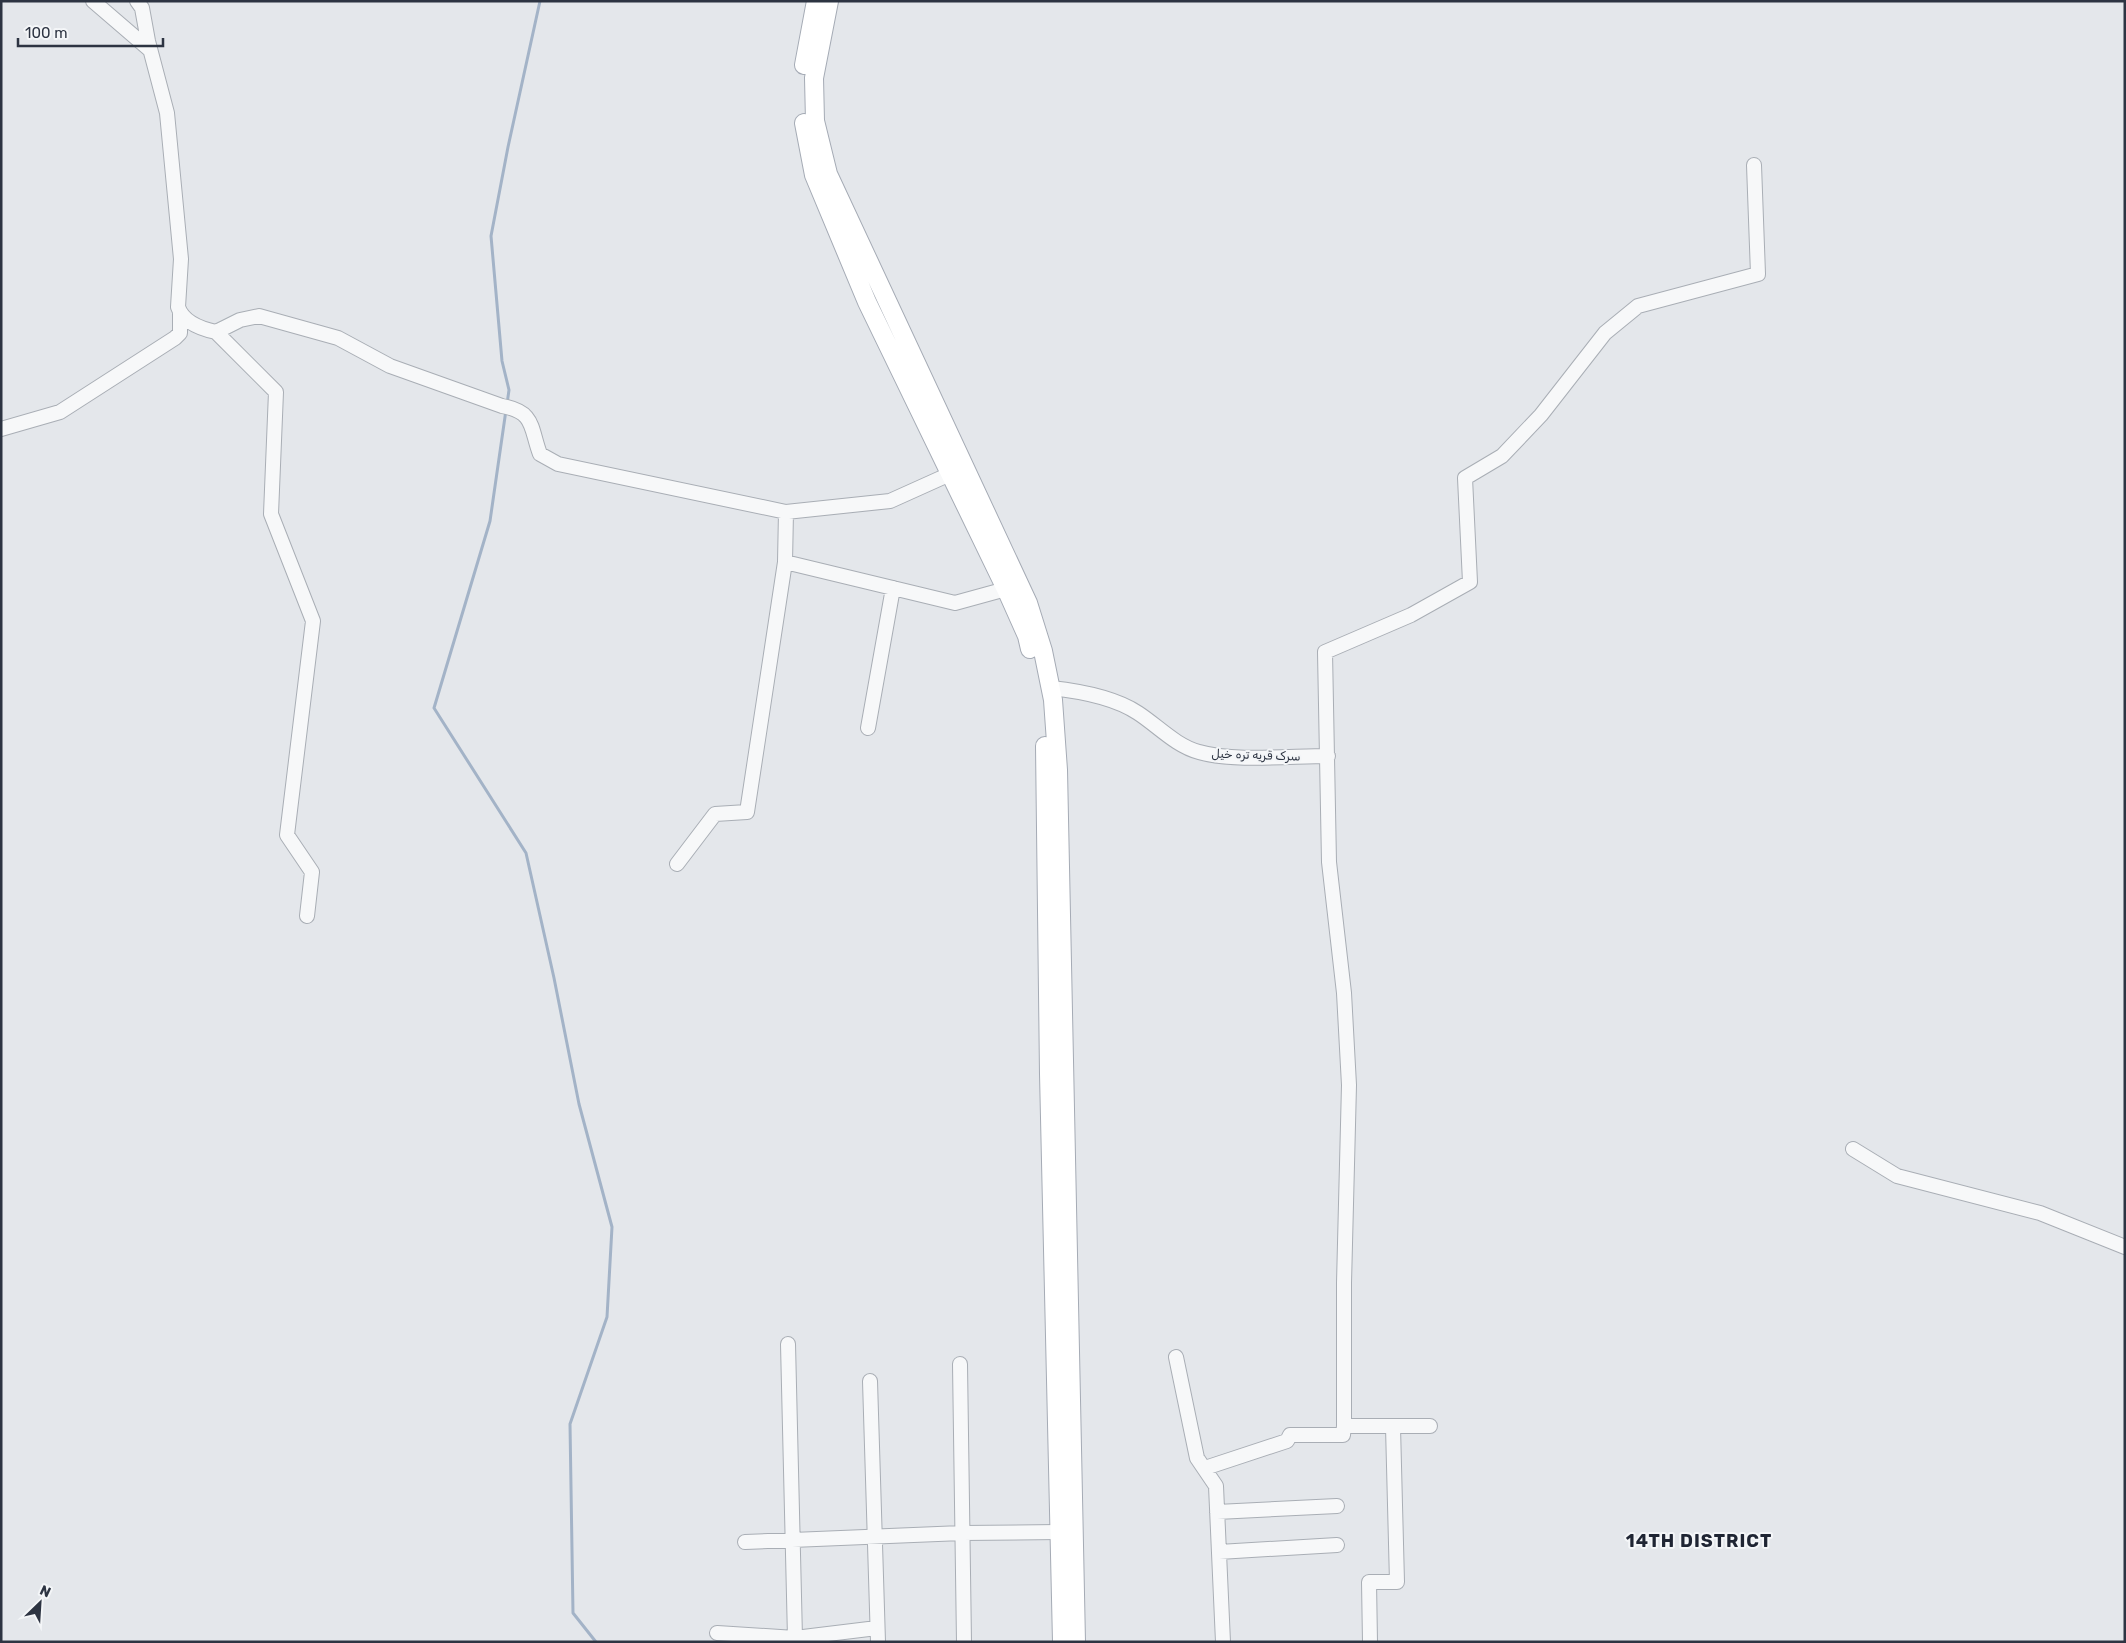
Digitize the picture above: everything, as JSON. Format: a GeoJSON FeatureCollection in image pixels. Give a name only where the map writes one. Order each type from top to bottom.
{"type":"FeatureCollection","features":[{"type":"Feature","properties":{"kind":"main road"},"geometry":{"type":"LineString","coordinates":[[816,1],[803,79],[803,118],[814,175],[867,302],[1027,636],[1040,689],[1046,755],[1049,1083],[1062,1642]]}},
{"type":"Feature","properties":{"kind":"main road"},"geometry":{"type":"LineString","coordinates":[[829,1],[814,78],[815,121],[828,174],[1028,604],[1043,652],[1051,688],[1058,770],[1076,1642]]}},
{"type":"Feature","properties":{"kind":"street"},"geometry":{"type":"LineString","coordinates":[[93,1],[150,50]]}},
{"type":"Feature","properties":{"kind":"street"},"geometry":{"type":"LineString","coordinates":[[1,429],[60,412],[175,338],[180,332],[180,312],[178,307],[181,259],[168,113],[150,50],[142,8],[137,1]]}},
{"type":"Feature","properties":{"kind":"street"},"geometry":{"type":"LineString","coordinates":[[1205,1468],[1287,1442],[1290,1436],[1343,1434],[1344,1283],[1349,1085],[1344,992],[1329,862],[1325,652],[1411,615],[1470,582],[1465,478],[1502,456],[1541,415],[1605,333],[1638,306],[1758,274],[1754,165]]}},
{"type":"Feature","properties":{"kind":"street"},"geometry":{"type":"LineString","coordinates":[[180,312],[199,328],[216,332],[276,392],[271,514],[313,621],[287,835],[312,872],[307,916]]}},
{"type":"Feature","properties":{"kind":"street"},"geometry":{"type":"LineString","coordinates":[[216,332],[240,320],[259,316],[338,338],[390,366],[508,407],[528,417],[540,454],[558,464],[786,512],[890,502],[950,474]]}},
{"type":"Feature","properties":{"kind":"street"},"geometry":{"type":"LineString","coordinates":[[676,864],[715,814],[747,812],[785,562],[786,512]]}},
{"type":"Feature","properties":{"kind":"street"},"geometry":{"type":"LineString","coordinates":[[785,562],[955,603],[1006,589]]}},
{"type":"Feature","properties":{"kind":"street"},"geometry":{"type":"LineString","coordinates":[[868,728],[893,588]]}},
{"type":"Feature","properties":{"kind":"street","name":"سرک قریه تره خیل"},"geometry":{"type":"LineString","coordinates":[[1051,688],[1088,695],[1136,711],[1183,746],[1198,752],[1218,756],[1328,756]]}},
{"type":"Feature","properties":{"kind":"street"},"geometry":{"type":"LineString","coordinates":[[1853,1149],[1897,1176],[2040,1213],[2125,1247]]}},
{"type":"Feature","properties":{"kind":"street"},"geometry":{"type":"LineString","coordinates":[[788,1344],[795,1638]]}},
{"type":"Feature","properties":{"kind":"street"},"geometry":{"type":"LineString","coordinates":[[1176,1357],[1197,1458],[1216,1486],[1223,1642]]}},
{"type":"Feature","properties":{"kind":"street"},"geometry":{"type":"LineString","coordinates":[[960,1364],[964,1642]]}},
{"type":"Feature","properties":{"kind":"street"},"geometry":{"type":"LineString","coordinates":[[717,1633],[795,1638],[878,1635],[870,1382]]}},
{"type":"Feature","properties":{"kind":"street"},"geometry":{"type":"LineString","coordinates":[[1344,1426],[1430,1426]]}},
{"type":"Feature","properties":{"kind":"street"},"geometry":{"type":"LineString","coordinates":[[1370,1642],[1369,1582],[1397,1582],[1393,1426]]}},
{"type":"Feature","properties":{"kind":"street"},"geometry":{"type":"LineString","coordinates":[[1217,1512],[1336,1506]]}},
{"type":"Feature","properties":{"kind":"street"},"geometry":{"type":"LineString","coordinates":[[745,1542],[962,1533],[1059,1532]]}},
{"type":"Feature","properties":{"kind":"street"},"geometry":{"type":"LineString","coordinates":[[1219,1552],[1337,1546]]}},
{"type":"Feature","properties":{"kind":"waterway"},"geometry":{"type":"LineString","coordinates":[[507,404],[509,390],[502,361],[491,236],[508,147],[540,1]]}},
{"type":"Feature","properties":{"kind":"waterway"},"geometry":{"type":"LineString","coordinates":[[506,410],[490,521],[434,708],[526,853],[554,978],[579,1104],[612,1227],[607,1317],[570,1424],[573,1613],[596,1642]]}},
{"type":"Feature","properties":{"kind":"district","name":"14TH DISTRICT"},"geometry":{"type":"Point","coordinates":[1699,1541]}}]}
